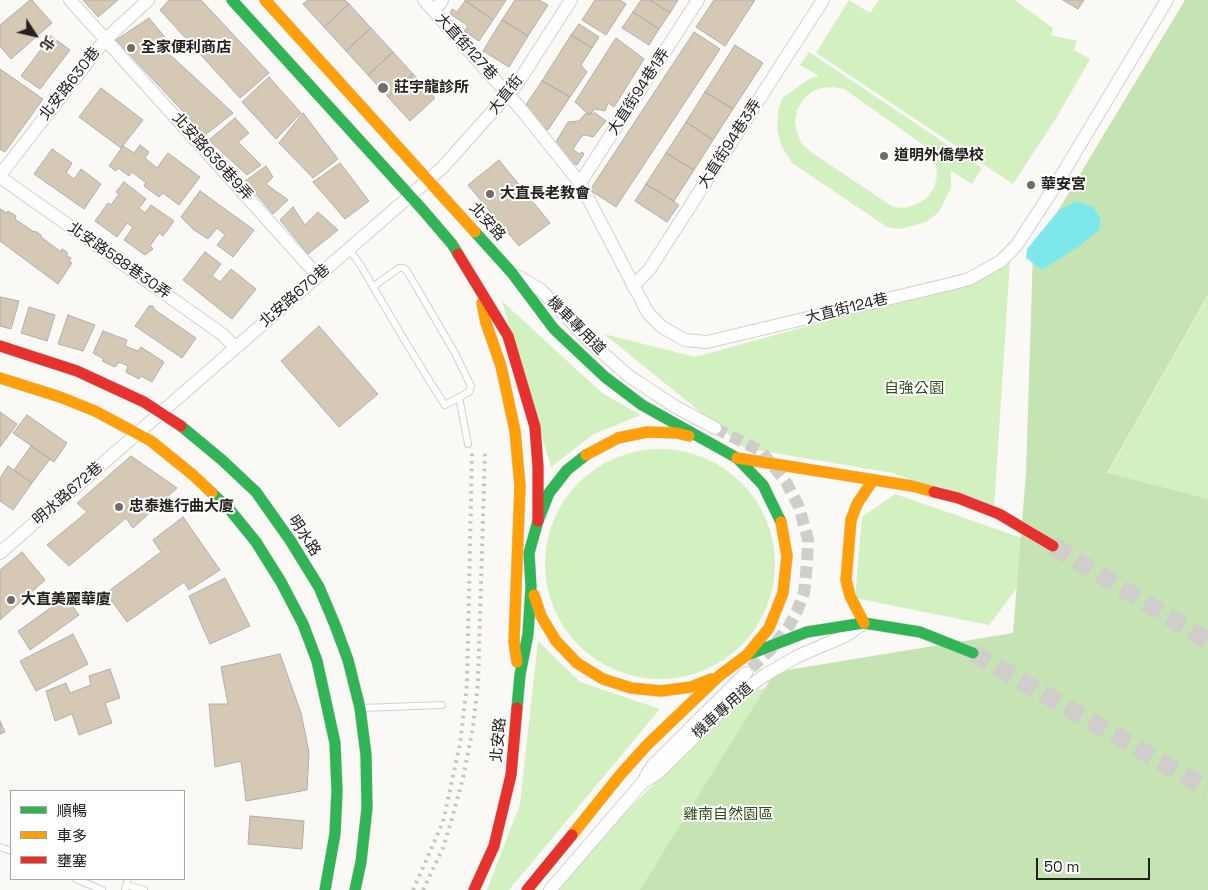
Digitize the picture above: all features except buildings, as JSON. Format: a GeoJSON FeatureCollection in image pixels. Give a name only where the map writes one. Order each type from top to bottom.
{"type":"FeatureCollection","features":[{"type":"Feature","properties":{"kind":"main road","name":"北安路"},"geometry":{"type":"LineString","coordinates":[[232,0],[452,244],[508,336],[535,427],[538,467],[538,520]]}},
{"type":"Feature","properties":{"kind":"main road","name":"北安路"},"geometry":{"type":"LineString","coordinates":[[264,0],[512,273],[554,329],[605,377],[642,405],[737,458],[763,485],[781,519],[788,556],[783,593],[768,628],[747,655],[719,676],[647,745],[527,890]]}},
{"type":"Feature","properties":{"kind":"main road"},"geometry":{"type":"LineString","coordinates":[[478,286],[486,323],[501,366],[516,431],[520,486],[514,642],[520,675]]}},
{"type":"Feature","properties":{"kind":"main road","name":"明水路"},"geometry":{"type":"LineString","coordinates":[[0,346],[77,371],[144,402],[176,422],[229,466],[256,492],[290,540],[319,587],[335,624],[348,660],[360,708],[366,755],[367,808],[361,862],[355,890]]}},
{"type":"Feature","properties":{"kind":"main road"},"geometry":{"type":"LineString","coordinates":[[0,378],[60,397],[95,411],[151,442],[193,475],[230,510],[261,550],[281,582],[302,624],[317,661],[335,743],[336,834],[325,890]]}},
{"type":"Feature","properties":{"kind":"main road","name":"北安路"},"geometry":{"type":"LineString","coordinates":[[474,890],[494,846],[511,775],[520,675],[528,634],[531,587],[529,553],[538,520],[549,493],[568,470],[591,451],[618,438],[647,432],[677,433],[706,441]]}},
{"type":"Feature","properties":{"kind":"main road"},"geometry":{"type":"LineString","coordinates":[[737,458],[912,486],[958,498],[999,514],[1053,546]]}},
{"type":"Feature","properties":{"kind":"main road"},"geometry":{"type":"LineString","coordinates":[[864,624],[850,596],[846,580],[851,520],[857,504],[873,480]]}},
{"type":"Feature","properties":{"kind":"main road","name":"北安路"},"geometry":{"type":"LineString","coordinates":[[531,587],[541,616],[556,641],[577,663],[602,678],[631,688],[661,691],[691,687],[719,676]]}},
{"type":"Feature","properties":{"kind":"main road"},"geometry":{"type":"LineString","coordinates":[[747,655],[807,632],[864,624],[920,632],[973,653]]}},
{"type":"Feature","properties":{"kind":"street","name":"北安路639巷9弄"},"geometry":{"type":"LineString","coordinates":[[70,0],[318,276]]}},
{"type":"Feature","properties":{"kind":"street","name":"北安路630巷"},"geometry":{"type":"LineString","coordinates":[[0,176],[106,39],[148,0]]}},
{"type":"Feature","properties":{"kind":"street","name":"大直街127巷"},"geometry":{"type":"LineString","coordinates":[[424,0],[509,94]]}},
{"type":"Feature","properties":{"kind":"street"},"geometry":{"type":"LineString","coordinates":[[434,11],[442,0]]}},
{"type":"Feature","properties":{"kind":"street","name":"大直街"},"geometry":{"type":"LineString","coordinates":[[429,180],[509,94],[570,0]]}},
{"type":"Feature","properties":{"kind":"street","name":"大直街94巷1弄"},"geometry":{"type":"LineString","coordinates":[[580,183],[698,0]]}},
{"type":"Feature","properties":{"kind":"street","name":"大直街94巷3弄"},"geometry":{"type":"LineString","coordinates":[[633,286],[649,270],[823,0]]}},
{"type":"Feature","properties":{"kind":"street","name":"大直街124巷"},"geometry":{"type":"LineString","coordinates":[[509,94],[580,183],[648,313],[662,327],[685,340],[707,342],[969,279],[1001,261],[1021,238],[1052,191],[1167,0]]}},
{"type":"Feature","properties":{"kind":"street","name":"北安路588巷30弄"},"geometry":{"type":"LineString","coordinates":[[0,176],[222,334],[235,348]]}},
{"type":"Feature","properties":{"kind":"street","name":"北安路670巷"},"geometry":{"type":"LineString","coordinates":[[161,412],[429,180]]}},
{"type":"Feature","properties":{"kind":"street","name":"機車專用道"},"geometry":{"type":"LineString","coordinates":[[512,273],[541,290],[590,342],[629,376],[674,406],[715,428]]}},
{"type":"Feature","properties":{"kind":"street","name":"明水路672巷"},"geometry":{"type":"LineString","coordinates":[[0,554],[161,412]]}},
{"type":"Feature","properties":{"kind":"street","name":"機車專用道"},"geometry":{"type":"LineString","coordinates":[[643,782],[658,774],[735,697],[765,675],[798,656],[845,636],[864,624]]}},
{"type":"Feature","properties":{"kind":"street","name":"機車專用道"},"geometry":{"type":"LineString","coordinates":[[550,890],[643,782],[652,766],[746,673]]}},
{"type":"Feature","properties":{"kind":"lane"},"geometry":{"type":"LineString","coordinates":[[349,249],[374,286],[445,404],[469,392],[471,386],[437,321],[406,271],[403,268],[398,268],[374,286]]}},
{"type":"Feature","properties":{"kind":"lane"},"geometry":{"type":"LineString","coordinates":[[459,398],[468,444]]}},
{"type":"Feature","properties":{"kind":"lane"},"geometry":{"type":"LineString","coordinates":[[360,708],[442,705]]}},
{"type":"Feature","properties":{"kind":"lane"},"geometry":{"type":"LineString","coordinates":[[78,880],[102,890]]}},
{"type":"Feature","properties":{"kind":"lane"},"geometry":{"type":"LineString","coordinates":[[126,885],[144,890]]}},
{"type":"Feature","properties":{"kind":"green space"},"geometry":{"type":"Polygon","coordinates":[[[849,0],[870,13],[879,0],[1015,0],[1053,28],[1051,35],[1077,41],[1074,50],[1090,59],[1057,117],[1013,184],[816,53],[849,0]]]}},
{"type":"Feature","properties":{"kind":"green space"},"geometry":{"type":"Polygon","coordinates":[[[1185,0],[1208,0],[1208,295],[1107,473],[1208,499],[1208,890],[640,890],[775,672],[1013,633],[1026,473],[1033,252],[1185,0]]]}},
{"type":"Feature","properties":{"kind":"green space"},"geometry":{"type":"Polygon","coordinates":[[[809,52],[982,168],[972,184],[951,171],[951,188],[939,212],[926,222],[901,229],[887,227],[792,163],[782,147],[777,130],[778,112],[782,98],[809,79],[819,76],[800,65],[809,52]],[[822,88],[811,92],[803,100],[797,110],[795,122],[802,144],[893,207],[905,208],[927,198],[934,188],[937,176],[936,165],[932,155],[925,146],[844,89],[822,88]]]}},
{"type":"Feature","properties":{"kind":"green space","name":"自強公園"},"geometry":{"type":"Polygon","coordinates":[[[1010,260],[994,510],[892,473],[745,448],[604,334],[695,357],[972,281],[1010,260]]]}},
{"type":"Feature","properties":{"kind":"green space"},"geometry":{"type":"Polygon","coordinates":[[[1208,296],[1208,499],[1107,474],[1208,296]]]}},
{"type":"Feature","properties":{"kind":"green space"},"geometry":{"type":"Polygon","coordinates":[[[502,301],[602,393],[641,415],[594,434],[551,467],[502,301]]]}},
{"type":"Feature","properties":{"kind":"green space"},"geometry":{"type":"Polygon","coordinates":[[[660,449],[682,451],[704,458],[733,475],[749,491],[761,510],[770,531],[775,564],[773,586],[766,608],[749,637],[733,653],[714,665],[693,674],[660,679],[638,677],[616,670],[587,653],[571,637],[559,618],[550,597],[545,564],[547,542],[554,520],[571,491],[587,475],[606,463],[627,454],[660,449]]]}},
{"type":"Feature","properties":{"kind":"green space"},"geometry":{"type":"Polygon","coordinates":[[[895,494],[1048,547],[989,625],[855,598],[862,517],[895,494]]]}},
{"type":"Feature","properties":{"kind":"green space"},"geometry":{"type":"Polygon","coordinates":[[[538,641],[580,682],[660,709],[509,890],[487,890],[520,804],[538,641]]]}},
{"type":"Feature","properties":{"kind":"green space","name":"雞南自然園區"},"geometry":{"type":"Polygon","coordinates":[[[778,686],[767,890],[554,890],[599,839],[719,719],[751,691],[778,686]]]}},
{"type":"Feature","properties":{"kind":"water"},"geometry":{"type":"Polygon","coordinates":[[[1077,201],[1093,207],[1101,219],[1099,230],[1078,247],[1042,270],[1026,258],[1027,249],[1059,210],[1077,201]]]}},
{"type":"Feature","properties":{"kind":"tunnel"},"geometry":{"type":"LineString","coordinates":[[715,428],[761,451],[786,482],[799,507],[808,539],[804,593],[797,611],[789,626],[771,649],[746,673]]}},
{"type":"Feature","properties":{"kind":"tunnel"},"geometry":{"type":"LineString","coordinates":[[1053,546],[1208,641]]}},
{"type":"Feature","properties":{"kind":"tunnel"},"geometry":{"type":"LineString","coordinates":[[973,653],[1208,789]]}},
{"type":"Feature","properties":{"kind":"railway"},"geometry":{"type":"LineString","coordinates":[[423,890],[443,848],[451,822],[463,778],[473,727],[478,683],[485,452]]}},
{"type":"Feature","properties":{"kind":"railway"},"geometry":{"type":"LineString","coordinates":[[413,890],[443,822],[460,744],[467,684],[472,453]]}},
{"type":"Feature","properties":{"kind":"traffic: fast"},"geometry":{"type":"LineString","coordinates":[[232,0],[422,209],[452,244],[458,254]]}},
{"type":"Feature","properties":{"kind":"traffic: fast"},"geometry":{"type":"LineString","coordinates":[[475,232],[512,273],[554,329],[605,377],[642,405],[737,458],[763,485],[781,522]]}},
{"type":"Feature","properties":{"kind":"traffic: fast"},"geometry":{"type":"LineString","coordinates":[[181,426],[222,460],[256,492],[290,540],[319,587],[335,625],[348,660],[360,708],[366,755],[367,808],[361,862],[355,890]]}},
{"type":"Feature","properties":{"kind":"traffic: fast"},"geometry":{"type":"LineString","coordinates":[[517,708],[520,675],[528,634],[531,587],[529,553],[538,521],[549,493],[567,470],[586,455]]}},
{"type":"Feature","properties":{"kind":"traffic: fast"},"geometry":{"type":"LineString","coordinates":[[212,493],[230,510],[256,542],[281,582],[303,624],[317,661],[335,743],[337,791],[335,834],[325,890]]}},
{"type":"Feature","properties":{"kind":"traffic: fast"},"geometry":{"type":"LineString","coordinates":[[747,655],[807,632],[864,623],[920,632],[973,653]]}},
{"type":"Feature","properties":{"kind":"traffic: slow"},"geometry":{"type":"LineString","coordinates":[[265,0],[475,232]]}},
{"type":"Feature","properties":{"kind":"traffic: slow"},"geometry":{"type":"LineString","coordinates":[[482,303],[486,323],[501,366],[515,431],[520,486],[514,642],[517,662]]}},
{"type":"Feature","properties":{"kind":"traffic: slow"},"geometry":{"type":"LineString","coordinates":[[0,378],[60,397],[95,411],[151,441],[212,493]]}},
{"type":"Feature","properties":{"kind":"traffic: slow"},"geometry":{"type":"LineString","coordinates":[[586,455],[618,438],[647,432],[677,433],[689,436]]}},
{"type":"Feature","properties":{"kind":"traffic: slow"},"geometry":{"type":"LineString","coordinates":[[737,458],[912,486],[934,492]]}},
{"type":"Feature","properties":{"kind":"traffic: slow"},"geometry":{"type":"LineString","coordinates":[[864,623],[850,596],[846,580],[851,520],[857,504],[873,480]]}},
{"type":"Feature","properties":{"kind":"traffic: slow"},"geometry":{"type":"LineString","coordinates":[[572,835],[620,775],[647,745],[719,676],[747,655],[769,628],[783,593],[787,556],[781,522]]}},
{"type":"Feature","properties":{"kind":"traffic: slow"},"geometry":{"type":"LineString","coordinates":[[534,595],[541,616],[556,641],[577,663],[603,679],[631,688],[661,691],[691,687],[711,679]]}},
{"type":"Feature","properties":{"kind":"traffic: jam"},"geometry":{"type":"LineString","coordinates":[[458,254],[508,336],[535,427],[538,467],[538,521]]}},
{"type":"Feature","properties":{"kind":"traffic: jam"},"geometry":{"type":"LineString","coordinates":[[0,346],[77,371],[144,402],[181,426]]}},
{"type":"Feature","properties":{"kind":"traffic: jam"},"geometry":{"type":"LineString","coordinates":[[934,492],[958,498],[999,514],[1053,546]]}},
{"type":"Feature","properties":{"kind":"traffic: jam"},"geometry":{"type":"LineString","coordinates":[[474,890],[494,846],[511,775],[517,708]]}},
{"type":"Feature","properties":{"kind":"traffic: jam"},"geometry":{"type":"LineString","coordinates":[[527,890],[572,835]]}},
{"type":"Feature","properties":{"kind":"place","name":"全家便利商店"},"geometry":{"type":"Point","coordinates":[131,48]}},
{"type":"Feature","properties":{"kind":"place","name":"莊宇龍診所"},"geometry":{"type":"Point","coordinates":[383,88]}},
{"type":"Feature","properties":{"kind":"place","name":"道明外僑學校"},"geometry":{"type":"Point","coordinates":[884,156]}},
{"type":"Feature","properties":{"kind":"place","name":"華安宮"},"geometry":{"type":"Point","coordinates":[1031,185]}},
{"type":"Feature","properties":{"kind":"place","name":"大直長老教會"},"geometry":{"type":"Point","coordinates":[490,194]}},
{"type":"Feature","properties":{"kind":"place","name":"忠泰進行曲大廈"},"geometry":{"type":"Point","coordinates":[119,507]}},
{"type":"Feature","properties":{"kind":"place","name":"大直美麗華廈"},"geometry":{"type":"Point","coordinates":[11,600]}}]}
